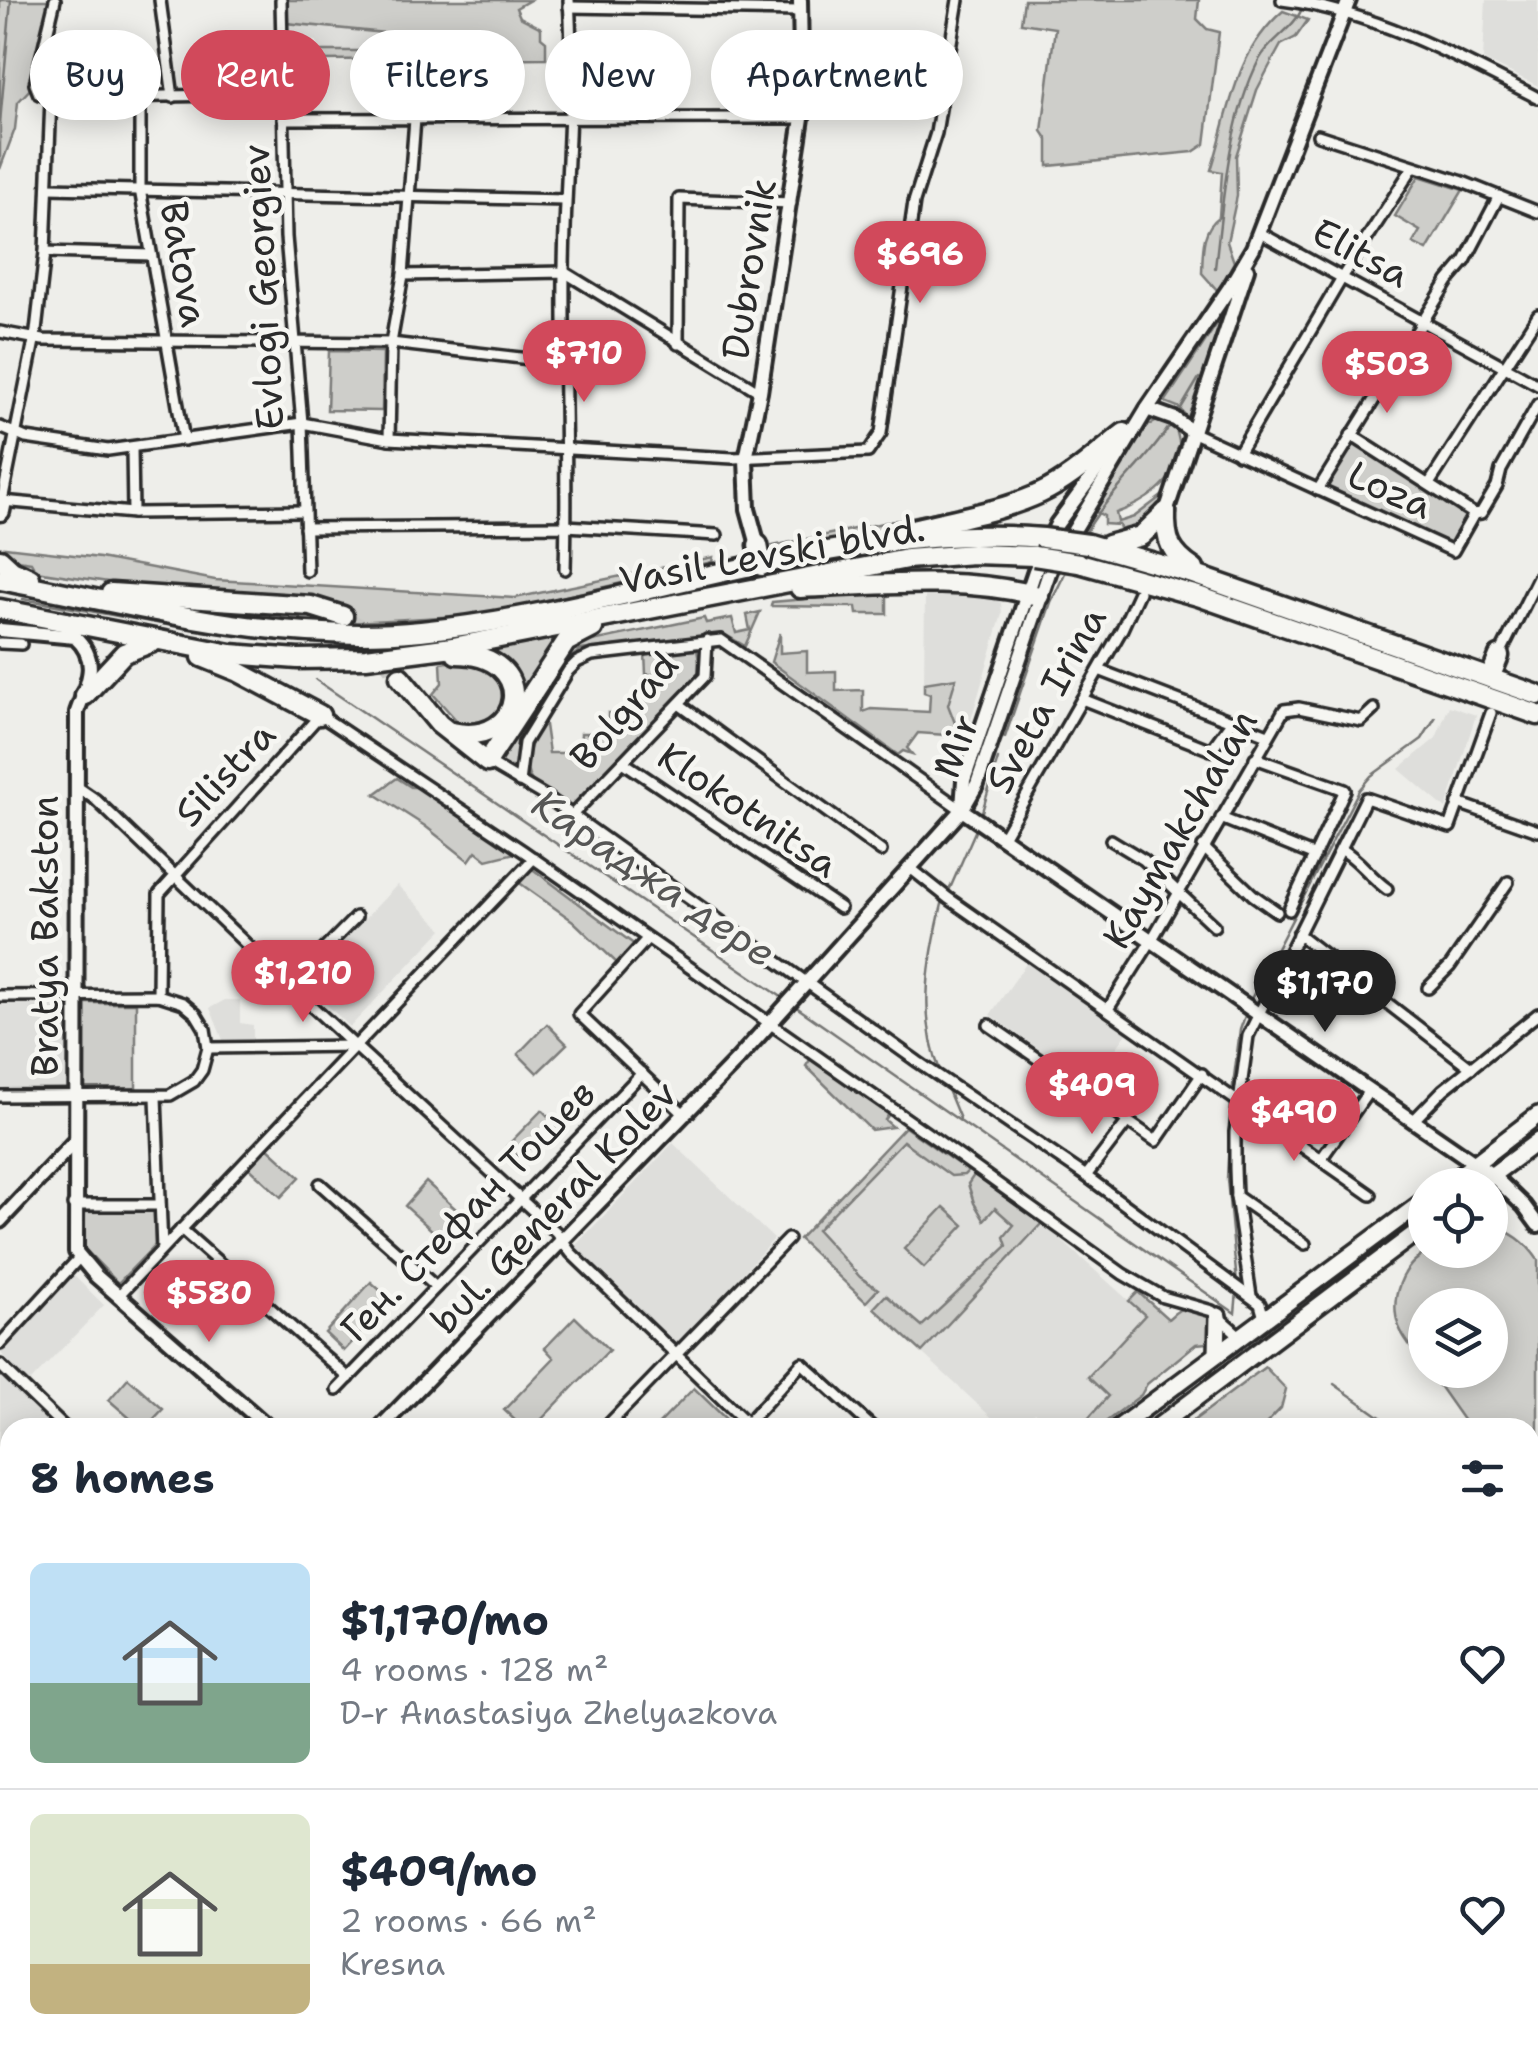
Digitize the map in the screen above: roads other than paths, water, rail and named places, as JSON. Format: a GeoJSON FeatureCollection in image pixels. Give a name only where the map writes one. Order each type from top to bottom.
{"type":"FeatureCollection","features":[{"type":"Feature","properties":{"kind":"highway"},"geometry":{"type":"LineString","coordinates":[[821,554],[1020,502],[1073,474],[1124,433]]}},
{"type":"Feature","properties":{"kind":"highway"},"geometry":{"type":"LineString","coordinates":[[1093,546],[1141,536],[1166,512]]}},
{"type":"Feature","properties":{"kind":"highway"},"geometry":{"type":"LineString","coordinates":[[1166,512],[1166,536],[1174,553],[1214,582]]}},
{"type":"Feature","properties":{"kind":"highway","name":"Vasil Levski blvd."},"geometry":{"type":"LineString","coordinates":[[0,580],[272,630],[395,633],[488,622],[821,554],[948,536],[1043,538],[1093,546],[1214,582],[1538,695]]}},
{"type":"Feature","properties":{"kind":"highway"},"geometry":{"type":"LineString","coordinates":[[758,545],[762,566]]}},
{"type":"Feature","properties":{"kind":"highway","name":"Vasil Levski blvd."},"geometry":{"type":"LineString","coordinates":[[0,608],[231,654],[298,660],[405,654],[906,559],[973,554],[1034,556],[1079,563],[1494,706],[1538,714]]}},
{"type":"Feature","properties":{"kind":"highway"},"geometry":{"type":"LineString","coordinates":[[0,559],[12,570],[62,592],[137,592],[294,604],[343,616]]}},
{"type":"Feature","properties":{"kind":"highway"},"geometry":{"type":"LineString","coordinates":[[739,591],[944,584],[985,586],[1032,595]]}},
{"type":"Feature","properties":{"kind":"highway"},"geometry":{"type":"LineString","coordinates":[[400,677],[447,731],[487,762],[568,639],[640,611]]}},
{"type":"Feature","properties":{"kind":"highway"},"geometry":{"type":"LineString","coordinates":[[51,619],[75,637],[112,632]]}},
{"type":"Feature","properties":{"kind":"highway"},"geometry":{"type":"LineString","coordinates":[[85,696],[124,653],[163,642],[239,672],[320,715]]}},
{"type":"Feature","properties":{"kind":"highway"},"geometry":{"type":"LineString","coordinates":[[405,654],[481,655],[497,663],[507,675],[512,696],[499,725],[479,735],[447,731]]}},
{"type":"Feature","properties":{"kind":"highway"},"geometry":{"type":"LineString","coordinates":[[1490,678],[1499,656]]}},
{"type":"Feature","properties":{"kind":"main road"},"geometry":{"type":"LineString","coordinates":[[1470,1168],[1538,1115]]}},
{"type":"Feature","properties":{"kind":"main road"},"geometry":{"type":"LineString","coordinates":[[1502,1168],[1538,1141]]}},
{"type":"Feature","properties":{"kind":"main road"},"geometry":{"type":"LineString","coordinates":[[1131,1418],[1408,1212]]}},
{"type":"Feature","properties":{"kind":"main road"},"geometry":{"type":"LineString","coordinates":[[1169,1418],[1408,1239]]}},
{"type":"Feature","properties":{"kind":"main road"},"geometry":{"type":"LineString","coordinates":[[1217,1354],[1218,1316]]}},
{"type":"Feature","properties":{"kind":"main road"},"geometry":{"type":"LineString","coordinates":[[1261,1347],[1264,1318]]}},
{"type":"Feature","properties":{"kind":"main road"},"geometry":{"type":"LineString","coordinates":[[1240,1336],[1261,1347]]}},
{"type":"Feature","properties":{"kind":"street"},"geometry":{"type":"LineString","coordinates":[[48,30],[55,0]]}},
{"type":"Feature","properties":{"kind":"street"},"geometry":{"type":"LineString","coordinates":[[160,0],[174,97]]}},
{"type":"Feature","properties":{"kind":"street","name":"Evlogi Georgiev"},"geometry":{"type":"LineString","coordinates":[[281,0],[281,30]]}},
{"type":"Feature","properties":{"kind":"street"},"geometry":{"type":"LineString","coordinates":[[0,427],[26,438],[101,450],[302,423],[388,439],[746,458],[860,455],[877,443],[894,361],[914,202],[936,133],[958,0]]}},
{"type":"Feature","properties":{"kind":"street"},"geometry":{"type":"LineString","coordinates":[[1282,0],[1346,7],[1538,98]]}},
{"type":"Feature","properties":{"kind":"street"},"geometry":{"type":"LineString","coordinates":[[569,30],[569,4],[800,6]]}},
{"type":"Feature","properties":{"kind":"street","name":"Mir"},"geometry":{"type":"LineString","coordinates":[[1166,512],[1188,429],[1346,7]]}},
{"type":"Feature","properties":{"kind":"street"},"geometry":{"type":"LineString","coordinates":[[161,97],[181,97]]}},
{"type":"Feature","properties":{"kind":"street"},"geometry":{"type":"LineString","coordinates":[[51,120],[45,252],[35,340],[1,506],[133,513],[304,512]]}},
{"type":"Feature","properties":{"kind":"street","name":"Batova"},"geometry":{"type":"LineString","coordinates":[[140,120],[140,189],[184,440]]}},
{"type":"Feature","properties":{"kind":"street","name":"Evlogi Georgiev"},"geometry":{"type":"LineString","coordinates":[[283,120],[293,341],[302,423],[306,571]]}},
{"type":"Feature","properties":{"kind":"street"},"geometry":{"type":"LineString","coordinates":[[388,439],[391,343],[402,275],[415,120]]}},
{"type":"Feature","properties":{"kind":"street"},"geometry":{"type":"LineString","coordinates":[[565,569],[564,272],[570,120]]}},
{"type":"Feature","properties":{"kind":"street","name":"Dubrovnik"},"geometry":{"type":"LineString","coordinates":[[758,545],[748,509],[746,458],[760,392],[802,120]]}},
{"type":"Feature","properties":{"kind":"street"},"geometry":{"type":"LineString","coordinates":[[1318,136],[1538,212]]}},
{"type":"Feature","properties":{"kind":"street"},"geometry":{"type":"LineString","coordinates":[[1238,454],[1343,276],[1413,167]]}},
{"type":"Feature","properties":{"kind":"street"},"geometry":{"type":"LineString","coordinates":[[49,188],[565,200]]}},
{"type":"Feature","properties":{"kind":"street"},"geometry":{"type":"LineString","coordinates":[[1318,490],[1466,260],[1499,196]]}},
{"type":"Feature","properties":{"kind":"street"},"geometry":{"type":"LineString","coordinates":[[678,344],[679,199],[790,203]]}},
{"type":"Feature","properties":{"kind":"street","name":"Elitsa"},"geometry":{"type":"LineString","coordinates":[[1260,233],[1538,385]]}},
{"type":"Feature","properties":{"kind":"street","name":"Mir"},"geometry":{"type":"LineString","coordinates":[[1032,595],[1253,248]]}},
{"type":"Feature","properties":{"kind":"street"},"geometry":{"type":"LineString","coordinates":[[45,252],[150,255]]}},
{"type":"Feature","properties":{"kind":"street"},"geometry":{"type":"LineString","coordinates":[[402,275],[564,272],[760,392]]}},
{"type":"Feature","properties":{"kind":"street"},"geometry":{"type":"LineString","coordinates":[[1429,484],[1538,316]]}},
{"type":"Feature","properties":{"kind":"street"},"geometry":{"type":"LineString","coordinates":[[0,332],[35,340],[391,343],[564,362]]}},
{"type":"Feature","properties":{"kind":"street"},"geometry":{"type":"LineString","coordinates":[[1352,435],[1474,514],[1481,513],[1497,486],[1500,470],[1538,404]]}},
{"type":"Feature","properties":{"kind":"street"},"geometry":{"type":"LineString","coordinates":[[1147,409],[1166,414],[1188,429]]}},
{"type":"Feature","properties":{"kind":"street","name":"Mir"},"geometry":{"type":"LineString","coordinates":[[968,814],[964,780],[1057,524],[1124,433],[1147,409]]}},
{"type":"Feature","properties":{"kind":"street","name":"Loza"},"geometry":{"type":"LineString","coordinates":[[1188,429],[1453,551],[1474,514]]}},
{"type":"Feature","properties":{"kind":"street"},"geometry":{"type":"LineString","coordinates":[[132,448],[133,513]]}},
{"type":"Feature","properties":{"kind":"street"},"geometry":{"type":"LineString","coordinates":[[305,528],[566,526],[717,535]]}},
{"type":"Feature","properties":{"kind":"street"},"geometry":{"type":"LineString","coordinates":[[1499,656],[1538,578]]}},
{"type":"Feature","properties":{"kind":"street","name":"Sveta Irina"},"geometry":{"type":"LineString","coordinates":[[1003,837],[1142,586]]}},
{"type":"Feature","properties":{"kind":"street"},"geometry":{"type":"LineString","coordinates":[[0,630],[75,637]]}},
{"type":"Feature","properties":{"kind":"street","name":"Bratya Bakston"},"geometry":{"type":"LineString","coordinates":[[75,637],[90,657],[91,669],[77,712],[74,1142],[67,1160],[74,1244],[79,1258]]}},
{"type":"Feature","properties":{"kind":"street","name":"Bolgrad"},"geometry":{"type":"LineString","coordinates":[[572,816],[705,676],[706,640]]}},
{"type":"Feature","properties":{"kind":"street"},"geometry":{"type":"LineString","coordinates":[[519,782],[524,743],[577,662],[592,655],[721,640],[856,739],[1478,1168]]}},
{"type":"Feature","properties":{"kind":"street"},"geometry":{"type":"LineString","coordinates":[[0,643],[21,644]]}},
{"type":"Feature","properties":{"kind":"street"},"geometry":{"type":"LineString","coordinates":[[1098,670],[1268,735]]}},
{"type":"Feature","properties":{"kind":"street"},"geometry":{"type":"LineString","coordinates":[[1082,699],[1211,750],[1232,721]]}},
{"type":"Feature","properties":{"kind":"street"},"geometry":{"type":"LineString","coordinates":[[678,704],[881,851]]}},
{"type":"Feature","properties":{"kind":"street"},"geometry":{"type":"LineString","coordinates":[[1248,1295],[1236,1196],[1233,1097],[1255,1016],[1366,798],[1450,826],[1494,706]]}},
{"type":"Feature","properties":{"kind":"street","name":"Kaymakchalan"},"geometry":{"type":"LineString","coordinates":[[1108,1009],[1152,941],[1280,715],[1289,708],[1361,721],[1374,709]]}},
{"type":"Feature","properties":{"kind":"street"},"geometry":{"type":"LineString","coordinates":[[320,715],[772,1022],[1123,1274],[1163,1297],[1203,1308],[1240,1336]]}},
{"type":"Feature","properties":{"kind":"street","name":"Silistra"},"geometry":{"type":"LineString","coordinates":[[174,873],[320,715]]}},
{"type":"Feature","properties":{"kind":"street"},"geometry":{"type":"LineString","coordinates":[[1255,758],[1346,790],[1288,910]]}},
{"type":"Feature","properties":{"kind":"street"},"geometry":{"type":"LineString","coordinates":[[487,762],[572,816],[802,987],[1086,1176],[1260,1304],[1264,1318]]}},
{"type":"Feature","properties":{"kind":"street","name":"Klokotnitsa"},"geometry":{"type":"LineString","coordinates":[[622,762],[840,908]]}},
{"type":"Feature","properties":{"kind":"street"},"geometry":{"type":"LineString","coordinates":[[76,786],[96,799],[520,1200],[740,1418]]}},
{"type":"Feature","properties":{"kind":"street"},"geometry":{"type":"LineString","coordinates":[[1458,803],[1538,831]]}},
{"type":"Feature","properties":{"kind":"street","name":"bul. General Kolev"},"geometry":{"type":"LineString","coordinates":[[390,1418],[686,1115],[910,867],[968,814]]}},
{"type":"Feature","properties":{"kind":"street"},"geometry":{"type":"LineString","coordinates":[[1221,818],[1315,856]]}},
{"type":"Feature","properties":{"kind":"street"},"geometry":{"type":"LineString","coordinates":[[1111,840],[1144,860],[1214,926]]}},
{"type":"Feature","properties":{"kind":"street"},"geometry":{"type":"LineString","coordinates":[[1203,847],[1277,912]]}},
{"type":"Feature","properties":{"kind":"street"},"geometry":{"type":"LineString","coordinates":[[1341,850],[1361,860],[1369,875],[1387,889]]}},
{"type":"Feature","properties":{"kind":"street"},"geometry":{"type":"LineString","coordinates":[[118,1294],[534,858]]}},
{"type":"Feature","properties":{"kind":"street"},"geometry":{"type":"LineString","coordinates":[[910,867],[945,896],[1372,1194]]}},
{"type":"Feature","properties":{"kind":"street"},"geometry":{"type":"LineString","coordinates":[[158,996],[159,894],[174,873]]}},
{"type":"Feature","properties":{"kind":"street"},"geometry":{"type":"LineString","coordinates":[[1428,988],[1450,966],[1508,882]]}},
{"type":"Feature","properties":{"kind":"street"},"geometry":{"type":"LineString","coordinates":[[289,985],[356,917]]}},
{"type":"Feature","properties":{"kind":"street"},"geometry":{"type":"LineString","coordinates":[[1298,934],[1471,1068]]}},
{"type":"Feature","properties":{"kind":"street"},"geometry":{"type":"LineString","coordinates":[[647,939],[580,1014],[686,1115]]}},
{"type":"Feature","properties":{"kind":"street"},"geometry":{"type":"LineString","coordinates":[[0,996],[171,998],[190,1008],[204,1029],[208,1048],[202,1070],[194,1081],[170,1096],[0,1096]]}},
{"type":"Feature","properties":{"kind":"street"},"geometry":{"type":"LineString","coordinates":[[1413,1120],[1538,1014]]}},
{"type":"Feature","properties":{"kind":"street"},"geometry":{"type":"LineString","coordinates":[[989,1025],[1156,1141],[1202,1074]]}},
{"type":"Feature","properties":{"kind":"street"},"geometry":{"type":"LineString","coordinates":[[208,1048],[355,1046]]}},
{"type":"Feature","properties":{"kind":"street","name":"Ген. Стефан Тошев"},"geometry":{"type":"LineString","coordinates":[[338,1390],[642,1072]]}},
{"type":"Feature","properties":{"kind":"street"},"geometry":{"type":"LineString","coordinates":[[1321,1159],[1369,1091]]}},
{"type":"Feature","properties":{"kind":"street"},"geometry":{"type":"LineString","coordinates":[[156,1097],[162,1249]]}},
{"type":"Feature","properties":{"kind":"street"},"geometry":{"type":"LineString","coordinates":[[1086,1176],[1128,1121]]}},
{"type":"Feature","properties":{"kind":"street"},"geometry":{"type":"LineString","coordinates":[[0,1221],[67,1160]]}},
{"type":"Feature","properties":{"kind":"street"},"geometry":{"type":"LineString","coordinates":[[320,1184],[436,1288]]}},
{"type":"Feature","properties":{"kind":"street"},"geometry":{"type":"LineString","coordinates":[[1508,1195],[1524,1206],[1538,1225]]}},
{"type":"Feature","properties":{"kind":"street"},"geometry":{"type":"LineString","coordinates":[[1236,1196],[1305,1244]]}},
{"type":"Feature","properties":{"kind":"street"},"geometry":{"type":"LineString","coordinates":[[73,1205],[160,1205]]}},
{"type":"Feature","properties":{"kind":"street"},"geometry":{"type":"LineString","coordinates":[[181,1229],[349,1378]]}},
{"type":"Feature","properties":{"kind":"street"},"geometry":{"type":"LineString","coordinates":[[615,1418],[788,1240]]}},
{"type":"Feature","properties":{"kind":"street"},"geometry":{"type":"LineString","coordinates":[[0,1344],[79,1258],[258,1418]]}},
{"type":"Feature","properties":{"kind":"street"},"geometry":{"type":"LineString","coordinates":[[755,1418],[802,1363],[862,1418]]}},
{"type":"Feature","properties":{"kind":"street"},"geometry":{"type":"LineString","coordinates":[[0,1365],[55,1418]]}},
{"type":"Feature","properties":{"kind":"waterway"},"geometry":{"type":"LineString","coordinates":[[0,123],[11,0]]}},
{"type":"Feature","properties":{"kind":"waterway"},"geometry":{"type":"LineString","coordinates":[[1215,268],[1228,162],[1240,109],[1259,60],[1303,6]]}},
{"type":"Feature","properties":{"kind":"waterway"},"geometry":{"type":"LineString","coordinates":[[1177,415],[1199,378]]}},
{"type":"Feature","properties":{"kind":"waterway"},"geometry":{"type":"LineString","coordinates":[[1083,538],[1103,507],[1172,422]]}},
{"type":"Feature","properties":{"kind":"waterway"},"geometry":{"type":"LineString","coordinates":[[1005,737],[1051,602],[1068,567]]}},
{"type":"Feature","properties":{"kind":"waterway","name":"Караджа дере"},"geometry":{"type":"LineString","coordinates":[[23,599],[195,630]]}},
{"type":"Feature","properties":{"kind":"waterway","name":"Караджа дере"},"geometry":{"type":"LineString","coordinates":[[316,680],[786,1000]]}},
{"type":"Feature","properties":{"kind":"waterway"},"geometry":{"type":"LineString","coordinates":[[1250,1001],[1359,790],[1371,776],[1422,739],[1435,718]]}},
{"type":"Feature","properties":{"kind":"waterway"},"geometry":{"type":"LineString","coordinates":[[981,815],[998,759]]}},
{"type":"Feature","properties":{"kind":"waterway"},"geometry":{"type":"LineString","coordinates":[[948,893],[977,827]]}},
{"type":"Feature","properties":{"kind":"waterway"},"geometry":{"type":"LineString","coordinates":[[941,1073],[927,1008],[933,943],[943,900]]}},
{"type":"Feature","properties":{"kind":"waterway"},"geometry":{"type":"LineString","coordinates":[[792,1004],[1235,1313],[1237,1291]]}},
{"type":"Feature","properties":{"kind":"waterway"},"geometry":{"type":"LineString","coordinates":[[1232,1093],[1246,1013]]}},
{"type":"Feature","properties":{"kind":"waterway"},"geometry":{"type":"LineString","coordinates":[[946,1085],[960,1119]]}},
{"type":"Feature","properties":{"kind":"waterway"},"geometry":{"type":"LineString","coordinates":[[1231,1101],[1227,1179],[1237,1283]]}},
{"type":"Feature","properties":{"kind":"waterway"},"geometry":{"type":"LineString","coordinates":[[1334,1384],[1382,1418]]}},
{"type":"Feature","properties":{"kind":"tunnel"},"geometry":{"type":"LineString","coordinates":[[343,616],[363,631],[400,677]]}}]}
